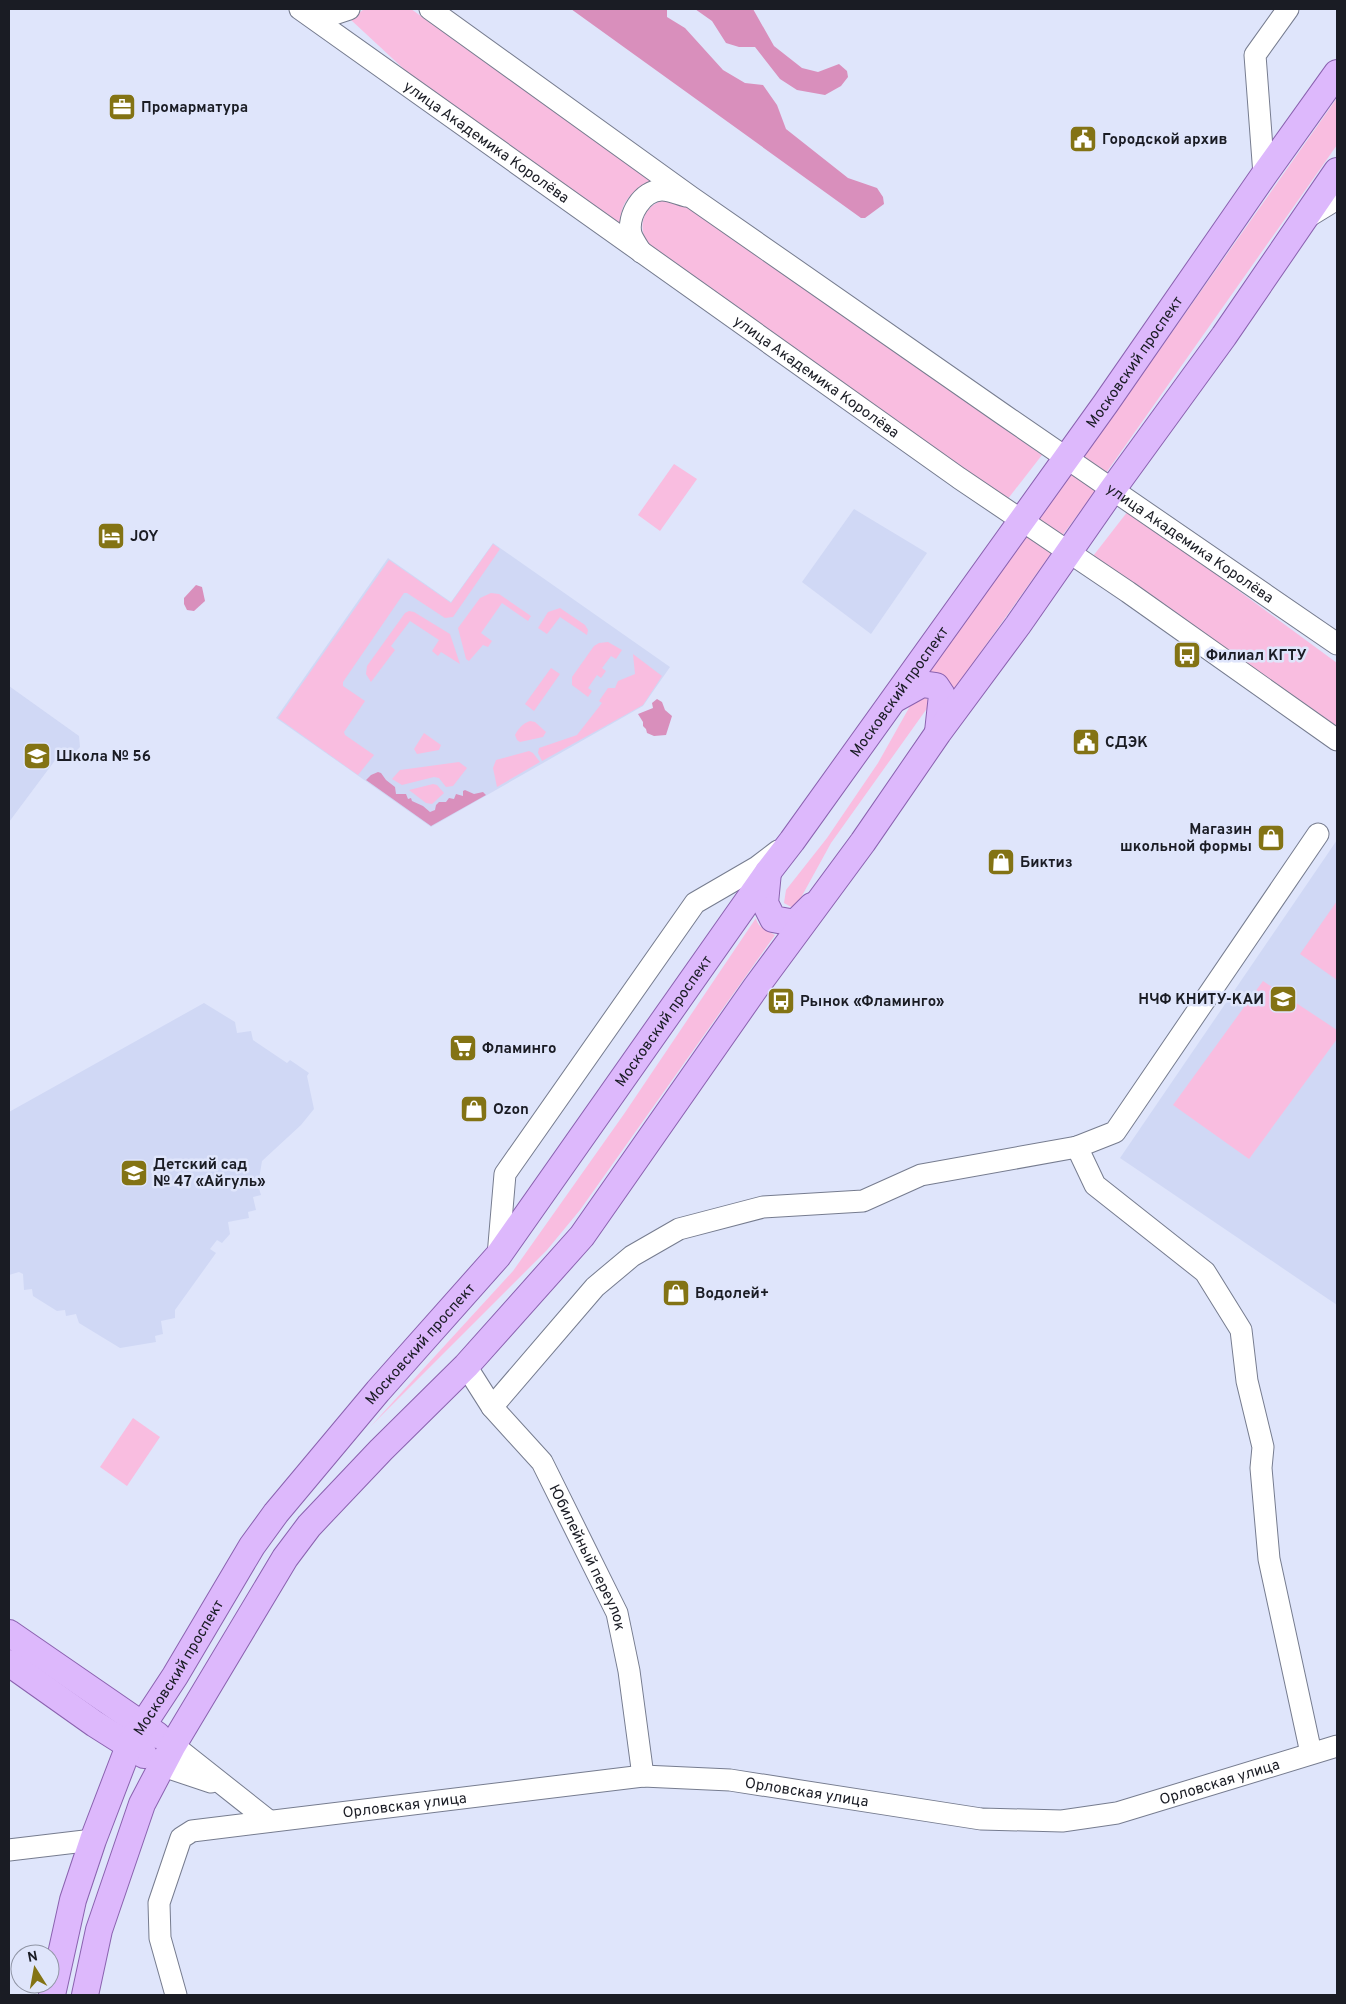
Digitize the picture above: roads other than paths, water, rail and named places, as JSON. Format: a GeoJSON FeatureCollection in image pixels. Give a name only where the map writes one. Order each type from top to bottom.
{"type":"FeatureCollection","features":[{"type":"Feature","properties":{"kind":"main road","name":"Московский проспект"},"geometry":{"type":"LineString","coordinates":[[52,1995],[73,1900],[93,1840],[136,1736],[252,1546],[276,1513],[378,1391],[498,1256],[768,872],[1106,403],[1337,73]]}},
{"type":"Feature","properties":{"kind":"main road"},"geometry":{"type":"LineString","coordinates":[[85,1995],[99,1930],[111,1889],[142,1804],[168,1755],[284,1558],[309,1526],[381,1450],[466,1366],[582,1236],[756,987],[827,892],[938,733],[1224,336],[1337,171]]}},
{"type":"Feature","properties":{"kind":"main road"},"geometry":{"type":"LineString","coordinates":[[892,700],[922,684],[936,686],[942,695],[938,733]]}},
{"type":"Feature","properties":{"kind":"main road"},"geometry":{"type":"LineString","coordinates":[[768,872],[765,903],[773,919],[795,922],[827,892]]}},
{"type":"Feature","properties":{"kind":"main road"},"geometry":{"type":"LineString","coordinates":[[9,1633],[136,1736]]}},
{"type":"Feature","properties":{"kind":"main road"},"geometry":{"type":"LineString","coordinates":[[9,1663],[168,1755]]}},
{"type":"Feature","properties":{"kind":"street"},"geometry":{"type":"LineString","coordinates":[[300,9],[334,14],[349,9]]}},
{"type":"Feature","properties":{"kind":"street","name":"улица Академика Королёва"},"geometry":{"type":"LineString","coordinates":[[300,9],[959,478],[1069,552],[1337,740]]}},
{"type":"Feature","properties":{"kind":"street","name":"улица Академика Королёва"},"geometry":{"type":"LineString","coordinates":[[430,9],[691,197],[1337,644]]}},
{"type":"Feature","properties":{"kind":"street"},"geometry":{"type":"LineString","coordinates":[[1264,175],[1255,55],[1288,9]]}},
{"type":"Feature","properties":{"kind":"street"},"geometry":{"type":"LineString","coordinates":[[641,253],[631,234],[632,218],[638,203],[661,190],[691,197]]}},
{"type":"Feature","properties":{"kind":"street"},"geometry":{"type":"LineString","coordinates":[[1302,220],[1337,199]]}},
{"type":"Feature","properties":{"kind":"street"},"geometry":{"type":"LineString","coordinates":[[492,1407],[595,1287],[632,1256],[679,1229],[763,1207],[863,1200],[921,1176],[1077,1147],[1115,1132],[1318,834]]}},
{"type":"Feature","properties":{"kind":"street"},"geometry":{"type":"LineString","coordinates":[[498,1256],[505,1174],[695,903],[757,867],[792,841]]}},
{"type":"Feature","properties":{"kind":"street"},"geometry":{"type":"LineString","coordinates":[[1077,1147],[1095,1185],[1205,1272],[1241,1330],[1248,1381],[1263,1447],[1261,1468],[1269,1559],[1311,1753]]}},
{"type":"Feature","properties":{"kind":"street","name":"Юбилейный переулок"},"geometry":{"type":"LineString","coordinates":[[466,1366],[492,1407],[542,1462],[617,1612],[629,1671],[643,1776]]}},
{"type":"Feature","properties":{"kind":"street","name":"Орловская улица"},"geometry":{"type":"LineString","coordinates":[[176,1995],[160,1938],[160,1903],[182,1838],[192,1831],[643,1776],[730,1780],[981,1819],[1062,1821],[1117,1813],[1337,1746]]}},
{"type":"Feature","properties":{"kind":"street"},"geometry":{"type":"LineString","coordinates":[[168,1755],[221,1785],[269,1821]]}},
{"type":"Feature","properties":{"kind":"street"},"geometry":{"type":"LineString","coordinates":[[9,1850],[93,1840]]}},
{"type":"Feature","properties":{"kind":"place","name":"Промарматура"},"geometry":{"type":"Point","coordinates":[122,107]}},
{"type":"Feature","properties":{"kind":"place","name":"Городской архив"},"geometry":{"type":"Point","coordinates":[1083,139]}},
{"type":"Feature","properties":{"kind":"place","name":"JOY"},"geometry":{"type":"Point","coordinates":[111,536]}},
{"type":"Feature","properties":{"kind":"place","name":"Филиал КГТУ"},"geometry":{"type":"Point","coordinates":[1187,655]}},
{"type":"Feature","properties":{"kind":"place","name":"СДЭК"},"geometry":{"type":"Point","coordinates":[1086,742]}},
{"type":"Feature","properties":{"kind":"place","name":"Школа № 56"},"geometry":{"type":"Point","coordinates":[37,756]}},
{"type":"Feature","properties":{"kind":"place","name":"Магазин школьной формы"},"geometry":{"type":"Point","coordinates":[1271,838]}},
{"type":"Feature","properties":{"kind":"place","name":"Биктиз"},"geometry":{"type":"Point","coordinates":[1001,862]}},
{"type":"Feature","properties":{"kind":"place","name":"НЧФ КНИТУ-КАИ"},"geometry":{"type":"Point","coordinates":[1283,999]}},
{"type":"Feature","properties":{"kind":"place","name":"Рынок «Фламинго»"},"geometry":{"type":"Point","coordinates":[781,1001]}},
{"type":"Feature","properties":{"kind":"place","name":"Фламинго"},"geometry":{"type":"Point","coordinates":[463,1048]}},
{"type":"Feature","properties":{"kind":"place","name":"Ozon"},"geometry":{"type":"Point","coordinates":[474,1109]}},
{"type":"Feature","properties":{"kind":"place","name":"Детский сад № 47 «Айгуль»"},"geometry":{"type":"Point","coordinates":[134,1173]}},
{"type":"Feature","properties":{"kind":"place","name":"Водолей+"},"geometry":{"type":"Point","coordinates":[676,1293]}}]}
